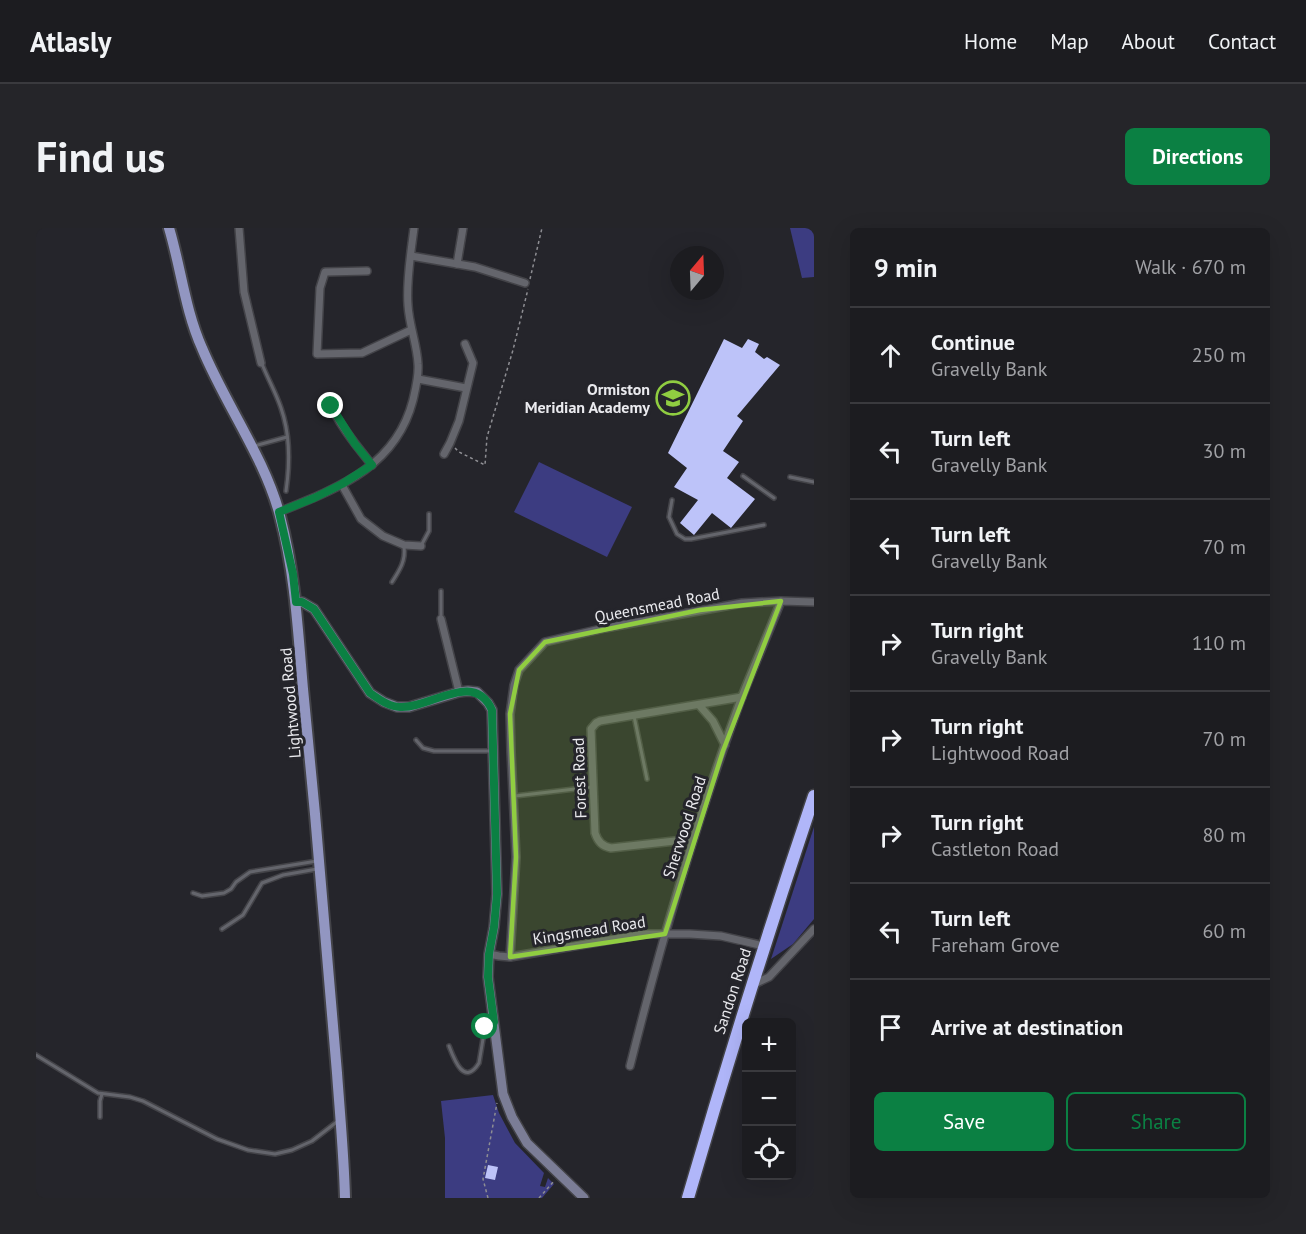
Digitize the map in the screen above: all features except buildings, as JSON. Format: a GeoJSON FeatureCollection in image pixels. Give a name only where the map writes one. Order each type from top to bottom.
{"type":"FeatureCollection","features":[{"type":"Feature","properties":{"kind":"highway","name":"Sandon Road"},"geometry":{"type":"LineString","coordinates":[[688,1198],[764,946],[814,796]]}},
{"type":"Feature","properties":{"kind":"main road","name":"Lightwood Road"},"geometry":{"type":"LineString","coordinates":[[169,228],[194,328],[203,351],[252,447],[279,512],[293,574],[341,1118],[345,1198]]}},
{"type":"Feature","properties":{"kind":"street"},"geometry":{"type":"LineString","coordinates":[[239,228],[244,292],[261,363]]}},
{"type":"Feature","properties":{"kind":"street"},"geometry":{"type":"LineString","coordinates":[[279,512],[342,484],[372,465],[393,444],[402,429],[411,409],[418,379],[416,346],[407,304],[414,228]]}},
{"type":"Feature","properties":{"kind":"street"},"geometry":{"type":"LineString","coordinates":[[457,264],[463,228]]}},
{"type":"Feature","properties":{"kind":"street"},"geometry":{"type":"LineString","coordinates":[[411,256],[475,267],[525,282]]}},
{"type":"Feature","properties":{"kind":"street"},"geometry":{"type":"LineString","coordinates":[[367,271],[325,272],[320,288],[317,354],[362,353],[411,330]]}},
{"type":"Feature","properties":{"kind":"street"},"geometry":{"type":"LineString","coordinates":[[521,273],[525,282]]}},
{"type":"Feature","properties":{"kind":"street"},"geometry":{"type":"LineString","coordinates":[[444,454],[459,421],[473,363],[465,344]]}},
{"type":"Feature","properties":{"kind":"street"},"geometry":{"type":"LineString","coordinates":[[418,379],[466,388]]}},
{"type":"Feature","properties":{"kind":"street"},"geometry":{"type":"LineString","coordinates":[[327,397],[327,408],[372,465]]}},
{"type":"Feature","properties":{"kind":"street"},"geometry":{"type":"LineString","coordinates":[[342,484],[361,519],[383,536],[404,545],[421,546]]}},
{"type":"Feature","properties":{"kind":"street","name":"Sherwood Road"},"geometry":{"type":"LineString","coordinates":[[630,1066],[651,982],[693,839],[742,697],[781,601]]}},
{"type":"Feature","properties":{"kind":"street"},"geometry":{"type":"LineString","coordinates":[[296,602],[302,602],[314,609],[370,693],[384,702],[397,707],[409,707],[468,691],[477,692],[492,710],[497,894],[488,977],[502,1088],[512,1117],[527,1143],[584,1198]]}},
{"type":"Feature","properties":{"kind":"street","name":"Queensmead Road"},"geometry":{"type":"LineString","coordinates":[[513,796],[510,714],[514,685],[519,670],[544,642],[605,628],[742,603],[814,602]]}},
{"type":"Feature","properties":{"kind":"street"},"geometry":{"type":"LineString","coordinates":[[441,619],[459,692]]}},
{"type":"Feature","properties":{"kind":"street","name":"Forest Road"},"geometry":{"type":"LineString","coordinates":[[693,839],[611,848],[605,847],[598,840],[595,833],[591,729],[600,721],[742,697]]}},
{"type":"Feature","properties":{"kind":"street"},"geometry":{"type":"LineString","coordinates":[[699,705],[713,721],[725,745]]}},
{"type":"Feature","properties":{"kind":"street"},"geometry":{"type":"LineString","coordinates":[[510,957],[516,857],[513,796]]}},
{"type":"Feature","properties":{"kind":"street"},"geometry":{"type":"LineString","coordinates":[[752,985],[769,977],[814,929]]}},
{"type":"Feature","properties":{"kind":"street","name":"Kingsmead Road"},"geometry":{"type":"LineString","coordinates":[[489,954],[510,957],[644,934],[721,936],[764,946]]}},
{"type":"Feature","properties":{"kind":"lane"},"geometry":{"type":"LineString","coordinates":[[261,363],[280,404],[286,428],[288,472],[286,491]]}},
{"type":"Feature","properties":{"kind":"lane"},"geometry":{"type":"LineString","coordinates":[[252,447],[287,437]]}},
{"type":"Feature","properties":{"kind":"lane"},"geometry":{"type":"LineString","coordinates":[[743,476],[774,498]]}},
{"type":"Feature","properties":{"kind":"lane"},"geometry":{"type":"LineString","coordinates":[[790,477],[814,482]]}},
{"type":"Feature","properties":{"kind":"lane"},"geometry":{"type":"LineString","coordinates":[[672,500],[669,517],[676,534],[685,539],[764,525]]}},
{"type":"Feature","properties":{"kind":"lane"},"geometry":{"type":"LineString","coordinates":[[421,546],[429,531],[429,514]]}},
{"type":"Feature","properties":{"kind":"lane"},"geometry":{"type":"LineString","coordinates":[[392,582],[405,556],[404,545]]}},
{"type":"Feature","properties":{"kind":"lane"},"geometry":{"type":"LineString","coordinates":[[441,591],[441,619]]}},
{"type":"Feature","properties":{"kind":"lane"},"geometry":{"type":"LineString","coordinates":[[634,716],[647,778]]}},
{"type":"Feature","properties":{"kind":"lane"},"geometry":{"type":"LineString","coordinates":[[416,740],[423,748],[434,751],[494,751]]}},
{"type":"Feature","properties":{"kind":"lane"},"geometry":{"type":"LineString","coordinates":[[513,796],[594,787]]}},
{"type":"Feature","properties":{"kind":"lane"},"geometry":{"type":"LineString","coordinates":[[193,894],[217,895],[231,889],[236,882],[250,872],[319,865]]}},
{"type":"Feature","properties":{"kind":"lane"},"geometry":{"type":"LineString","coordinates":[[222,929],[243,915],[262,883],[319,865]]}},
{"type":"Feature","properties":{"kind":"lane"},"geometry":{"type":"LineString","coordinates":[[449,1046],[459,1069],[465,1072],[476,1068],[479,1063],[485,1027],[494,1022]]}},
{"type":"Feature","properties":{"kind":"lane"},"geometry":{"type":"LineString","coordinates":[[36,1055],[98,1093],[130,1096],[217,1139],[248,1150],[275,1154],[292,1150],[312,1141],[341,1118]]}},
{"type":"Feature","properties":{"kind":"lane"},"geometry":{"type":"LineString","coordinates":[[100,1117],[102,1094]]}},
{"type":"Feature","properties":{"kind":"path"},"geometry":{"type":"LineString","coordinates":[[450,443],[459,452],[485,465],[486,437],[513,350],[525,282],[542,228]]}},
{"type":"Feature","properties":{"kind":"path"},"geometry":{"type":"LineString","coordinates":[[488,1198],[483,1179],[496,1105],[502,1088]]}},
{"type":"Feature","properties":{"kind":"path"},"geometry":{"type":"LineString","coordinates":[[539,1198],[559,1175]]}},
{"type":"Feature","properties":{"kind":"highlighted area"},"geometry":{"type":"Polygon","coordinates":[[[781,601],[723,751],[665,934],[510,957],[516,857],[510,714],[519,670],[545,642],[700,610],[781,601]]]}},
{"type":"Feature","properties":{"kind":"shaded area"},"geometry":{"type":"Polygon","coordinates":[[[790,228],[814,228],[814,277],[802,278],[790,228]]]}},
{"type":"Feature","properties":{"kind":"shaded area"},"geometry":{"type":"Polygon","coordinates":[[[539,462],[632,507],[607,557],[514,512],[539,462]]]}},
{"type":"Feature","properties":{"kind":"shaded area"},"geometry":{"type":"Polygon","coordinates":[[[814,827],[814,919],[793,944],[771,959],[814,827]]]}},
{"type":"Feature","properties":{"kind":"shaded area"},"geometry":{"type":"Polygon","coordinates":[[[493,1095],[499,1113],[515,1143],[544,1173],[540,1186],[545,1187],[548,1178],[554,1184],[542,1198],[445,1198],[445,1138],[441,1101],[493,1095]]]}},
{"type":"Feature","properties":{"kind":"place","name":"Ormiston Meridian Academy"},"geometry":{"type":"Point","coordinates":[673,398]}},
{"type":"Feature","properties":{"kind":"route"},"geometry":{"type":"LineString","coordinates":[[331,406],[355,444],[372,465],[342,484],[279,512],[293,574],[296,602],[302,602],[314,609],[370,693],[384,702],[397,707],[409,707],[468,691],[477,692],[492,710],[497,894],[488,977],[494,1022],[485,1027]]}}]}
